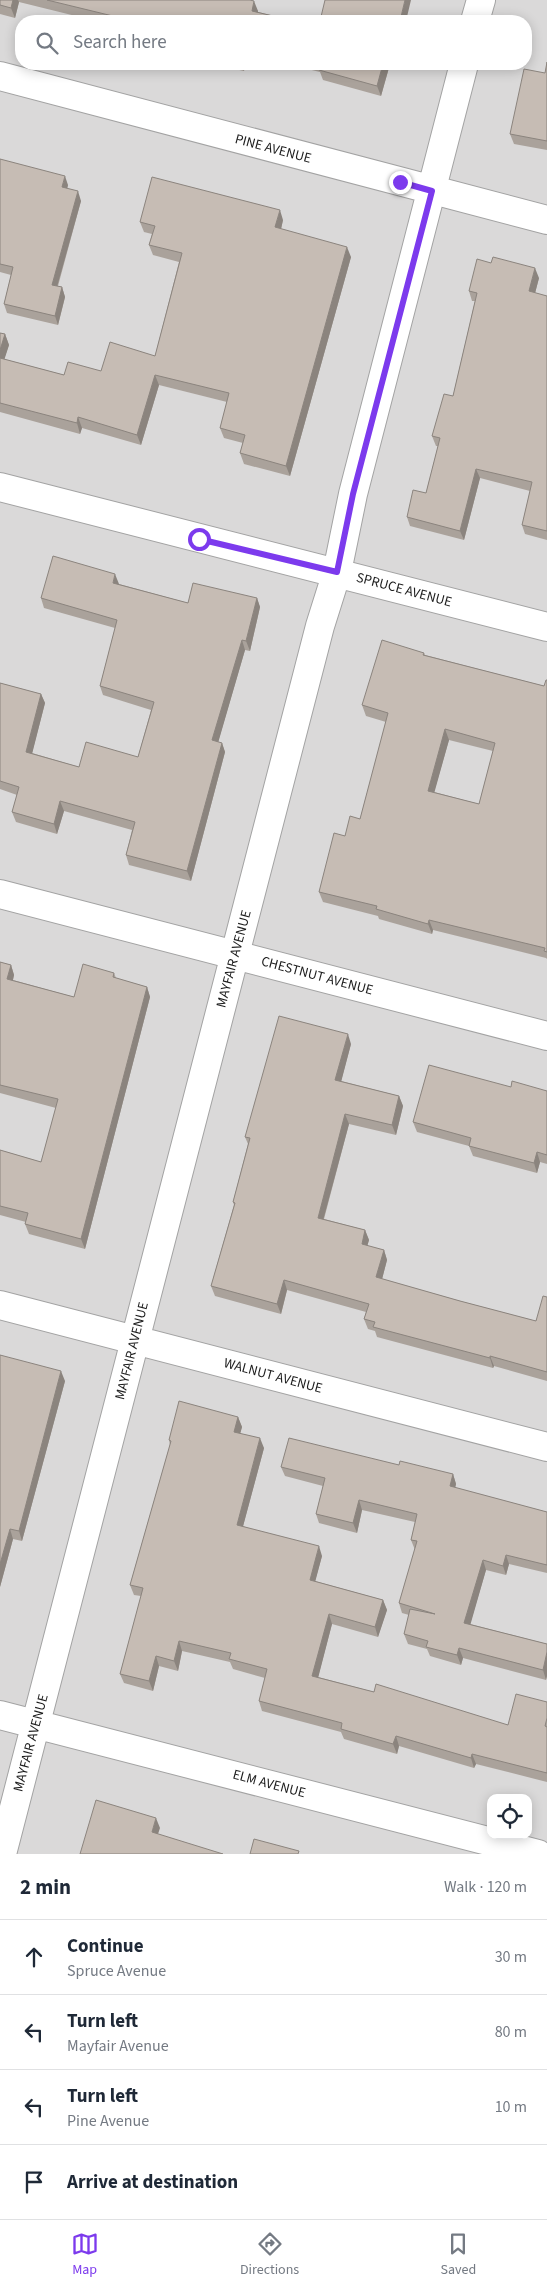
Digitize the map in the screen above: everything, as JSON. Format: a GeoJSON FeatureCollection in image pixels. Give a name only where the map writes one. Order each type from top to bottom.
{"type":"FeatureCollection","features":[{"type":"Feature","properties":{"kind":"street"},"geometry":{"type":"LineString","coordinates":[[477,15],[481,0]]}},
{"type":"Feature","properties":{"kind":"street","name":"MAYFAIR AVENUE"},"geometry":{"type":"LineString","coordinates":[[2,1854],[320,626],[337,572],[353,494],[462,70]]}},
{"type":"Feature","properties":{"kind":"street","name":"PINE AVENUE"},"geometry":{"type":"LineString","coordinates":[[0,76],[547,220]]}},
{"type":"Feature","properties":{"kind":"street","name":"SPRUCE AVENUE"},"geometry":{"type":"LineString","coordinates":[[0,487],[547,627]]}},
{"type":"Feature","properties":{"kind":"street","name":"CHESTNUT AVENUE"},"geometry":{"type":"LineString","coordinates":[[0,894],[547,1036]]}},
{"type":"Feature","properties":{"kind":"street","name":"WALNUT AVENUE"},"geometry":{"type":"LineString","coordinates":[[0,1306],[547,1447]]}},
{"type":"Feature","properties":{"kind":"street","name":"ELM AVENUE"},"geometry":{"type":"LineString","coordinates":[[0,1714],[538,1854]]}},
{"type":"Feature","properties":{"kind":"shaded area"},"geometry":{"type":"Polygon","coordinates":[[[0,0],[547,0],[547,1854],[0,1854],[0,0]]]}},
{"type":"Feature","properties":{"kind":"building"},"geometry":{"type":"Polygon","coordinates":[[[0,0],[13,0],[11,8],[0,5],[0,0]]]}},
{"type":"Feature","properties":{"kind":"building"},"geometry":{"type":"Polygon","coordinates":[[[47,0],[250,0],[254,1],[252,11],[269,15],[109,15],[47,0]]]}},
{"type":"Feature","properties":{"kind":"building"},"geometry":{"type":"Polygon","coordinates":[[[325,0],[405,0],[401,15],[321,15],[325,0]]]}},
{"type":"Feature","properties":{"kind":"building"},"geometry":{"type":"Polygon","coordinates":[[[547,62],[547,141],[510,134],[524,70],[545,73],[547,62]]]}},
{"type":"Feature","properties":{"kind":"building"},"geometry":{"type":"Polygon","coordinates":[[[319,70],[381,70],[377,86],[319,70]]]}},
{"type":"Feature","properties":{"kind":"building"},"geometry":{"type":"Polygon","coordinates":[[[0,159],[65,176],[62,187],[78,191],[52,285],[62,287],[55,316],[4,304],[13,267],[0,264],[0,159]]]}},
{"type":"Feature","properties":{"kind":"building"},"geometry":{"type":"Polygon","coordinates":[[[152,177],[280,210],[275,227],[347,247],[286,466],[240,453],[245,435],[220,428],[229,393],[155,375],[137,435],[78,417],[77,423],[0,403],[0,358],[64,375],[68,362],[101,371],[110,342],[155,356],[182,253],[149,245],[155,226],[140,222],[152,177]]]}},
{"type":"Feature","properties":{"kind":"building"},"geometry":{"type":"Polygon","coordinates":[[[493,257],[535,268],[529,291],[547,296],[547,531],[522,525],[532,482],[476,469],[460,531],[407,517],[413,490],[426,493],[440,438],[432,436],[444,394],[453,396],[477,293],[469,291],[477,259],[491,263],[493,257]]]}},
{"type":"Feature","properties":{"kind":"building"},"geometry":{"type":"Polygon","coordinates":[[[0,333],[5,334],[0,350],[0,333]]]}},
{"type":"Feature","properties":{"kind":"building"},"geometry":{"type":"Polygon","coordinates":[[[53,556],[115,574],[113,583],[188,603],[193,583],[257,598],[246,641],[242,640],[212,740],[222,743],[187,871],[126,855],[135,822],[60,801],[54,824],[12,812],[19,787],[0,781],[0,683],[41,694],[26,752],[79,767],[86,742],[138,757],[154,702],[100,686],[117,620],[41,598],[53,556]]]}},
{"type":"Feature","properties":{"kind":"building"},"geometry":{"type":"Polygon","coordinates":[[[382,640],[424,653],[423,655],[544,686],[547,680],[547,952],[544,951],[545,948],[429,920],[428,924],[376,909],[377,906],[319,892],[334,833],[345,836],[350,816],[360,819],[388,713],[362,705],[382,640]],[[445,729],[428,791],[479,804],[495,743],[445,729]]]}},
{"type":"Feature","properties":{"kind":"building"},"geometry":{"type":"Polygon","coordinates":[[[0,962],[11,965],[7,979],[74,997],[83,964],[114,973],[113,977],[147,987],[81,1239],[25,1224],[28,1213],[0,1206],[0,1150],[41,1162],[58,1099],[0,1085],[0,962]]]}},
{"type":"Feature","properties":{"kind":"building"},"geometry":{"type":"Polygon","coordinates":[[[279,1016],[348,1034],[335,1080],[399,1096],[392,1125],[345,1114],[318,1218],[365,1230],[362,1244],[384,1250],[376,1277],[536,1321],[543,1296],[547,1297],[547,1372],[373,1327],[375,1322],[364,1319],[369,1304],[284,1280],[277,1304],[211,1286],[235,1203],[233,1202],[250,1138],[245,1137],[279,1016]]]}},
{"type":"Feature","properties":{"kind":"building"},"geometry":{"type":"Polygon","coordinates":[[[429,1065],[511,1087],[512,1081],[547,1091],[547,1155],[537,1152],[534,1163],[469,1146],[471,1138],[413,1122],[429,1065]]]}},
{"type":"Feature","properties":{"kind":"building"},"geometry":{"type":"Polygon","coordinates":[[[0,1355],[61,1371],[19,1531],[10,1529],[0,1564],[0,1355]]]}},
{"type":"Feature","properties":{"kind":"building"},"geometry":{"type":"Polygon","coordinates":[[[179,1401],[238,1417],[234,1432],[260,1438],[237,1525],[319,1546],[310,1580],[383,1600],[375,1627],[329,1614],[312,1676],[374,1692],[376,1684],[508,1725],[516,1694],[547,1702],[545,1726],[547,1727],[547,1773],[472,1754],[471,1758],[396,1736],[393,1744],[341,1729],[342,1723],[259,1701],[267,1669],[229,1659],[231,1653],[179,1641],[174,1661],[156,1656],[149,1681],[120,1674],[143,1588],[130,1585],[171,1441],[169,1440],[179,1401]]]}},
{"type":"Feature","properties":{"kind":"building"},"geometry":{"type":"Polygon","coordinates":[[[289,1438],[399,1465],[400,1461],[453,1474],[450,1486],[547,1512],[547,1565],[506,1555],[503,1566],[483,1560],[464,1623],[547,1644],[543,1670],[459,1648],[457,1655],[426,1647],[428,1641],[404,1634],[410,1609],[435,1614],[399,1603],[417,1541],[411,1540],[417,1514],[359,1500],[353,1523],[316,1514],[325,1478],[281,1467],[289,1438]]]}},
{"type":"Feature","properties":{"kind":"building"},"geometry":{"type":"Polygon","coordinates":[[[96,1800],[156,1818],[152,1832],[223,1854],[80,1854],[96,1800]]]}},
{"type":"Feature","properties":{"kind":"building"},"geometry":{"type":"Polygon","coordinates":[[[254,1839],[299,1851],[298,1854],[250,1854],[254,1839]]]}},
{"type":"Feature","properties":{"kind":"route"},"geometry":{"type":"LineString","coordinates":[[199,539],[337,572],[353,494],[432,191],[400,182]]}}]}
